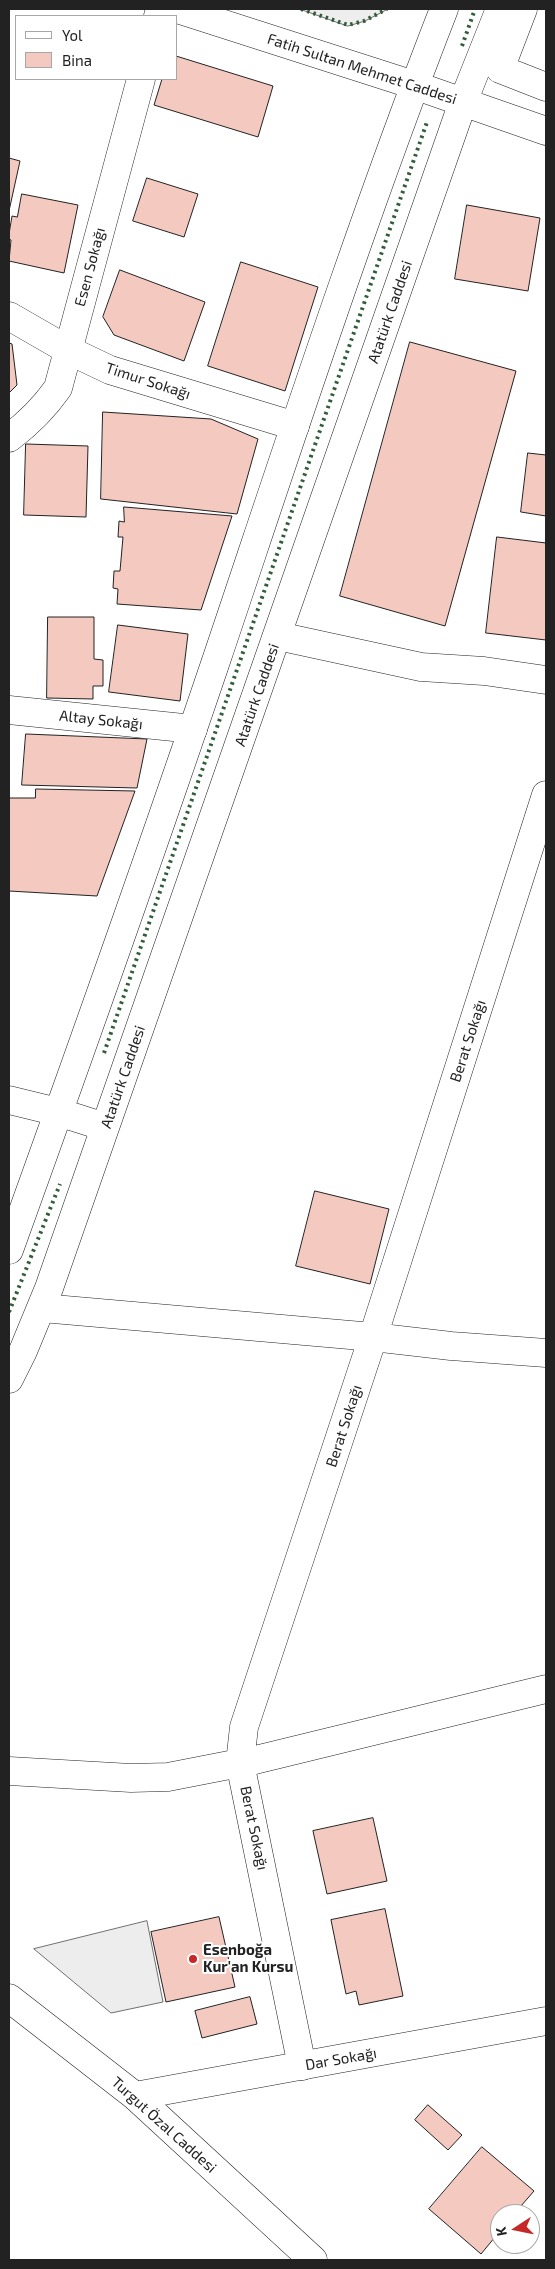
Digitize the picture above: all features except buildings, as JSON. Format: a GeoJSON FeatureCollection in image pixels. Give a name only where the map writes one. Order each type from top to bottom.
{"type":"FeatureCollection","features":[{"type":"Feature","properties":{"kind":"street","name":"Fatih Sultan Mehmet Caddesi"},"geometry":{"type":"LineString","coordinates":[[177,9],[414,85],[546,131]]}},
{"type":"Feature","properties":{"kind":"street"},"geometry":{"type":"LineString","coordinates":[[9,1250],[193,729],[295,426],[414,85],[444,9]]}},
{"type":"Feature","properties":{"kind":"street","name":"Atatürk Caddesi"},"geometry":{"type":"LineString","coordinates":[[9,1379],[42,1308],[463,102],[500,9]]}},
{"type":"Feature","properties":{"kind":"street"},"geometry":{"type":"LineString","coordinates":[[523,9],[500,69],[546,87]]}},
{"type":"Feature","properties":{"kind":"street","name":"Esen Sokağı"},"geometry":{"type":"LineString","coordinates":[[9,438],[35,417],[58,388],[141,80]]}},
{"type":"Feature","properties":{"kind":"street","name":"Timur Sokağı"},"geometry":{"type":"LineString","coordinates":[[9,316],[68,350],[110,370],[295,426]]}},
{"type":"Feature","properties":{"kind":"street"},"geometry":{"type":"LineString","coordinates":[[278,636],[421,667],[484,671],[546,680]]}},
{"type":"Feature","properties":{"kind":"street","name":"Altay Sokağı"},"geometry":{"type":"LineString","coordinates":[[9,710],[193,729]]}},
{"type":"Feature","properties":{"kind":"street","name":"Berat Sokağı"},"geometry":{"type":"LineString","coordinates":[[302,2066],[240,1763],[244,1727],[373,1337],[546,795]]}},
{"type":"Feature","properties":{"kind":"street"},"geometry":{"type":"LineString","coordinates":[[9,1100],[58,1112],[105,1127]]}},
{"type":"Feature","properties":{"kind":"street"},"geometry":{"type":"LineString","coordinates":[[42,1308],[373,1337],[451,1346],[546,1352]]}},
{"type":"Feature","properties":{"kind":"street"},"geometry":{"type":"LineString","coordinates":[[9,1771],[100,1777],[159,1777],[203,1771],[546,1689]]}},
{"type":"Feature","properties":{"kind":"street","name":"Turgut Özal Caddesi"},"geometry":{"type":"LineString","coordinates":[[9,1998],[135,2096],[313,2260]]}},
{"type":"Feature","properties":{"kind":"street","name":"Dar Sokağı"},"geometry":{"type":"LineString","coordinates":[[135,2096],[546,2021]]}},
{"type":"Feature","properties":{"kind":"shaded area"},"geometry":{"type":"Polygon","coordinates":[[[300,9],[388,9],[365,21],[348,26],[300,9]]]}},
{"type":"Feature","properties":{"kind":"shaded area"},"geometry":{"type":"Polygon","coordinates":[[[147,1921],[163,2002],[111,2013],[34,1949],[147,1921]]]}},
{"type":"Feature","properties":{"kind":"hedge"},"geometry":{"type":"LineString","coordinates":[[301,9],[348,25],[364,21],[387,9]]}},
{"type":"Feature","properties":{"kind":"hedge"},"geometry":{"type":"LineString","coordinates":[[462,46],[475,9]]}},
{"type":"Feature","properties":{"kind":"hedge"},"geometry":{"type":"LineString","coordinates":[[104,1053],[427,122]]}},
{"type":"Feature","properties":{"kind":"hedge"},"geometry":{"type":"LineString","coordinates":[[9,1312],[60,1184]]}},
{"type":"Feature","properties":{"kind":"place","name":"Esenboğa Kur'an Kursu"},"geometry":{"type":"Point","coordinates":[193,1959]}}]}
